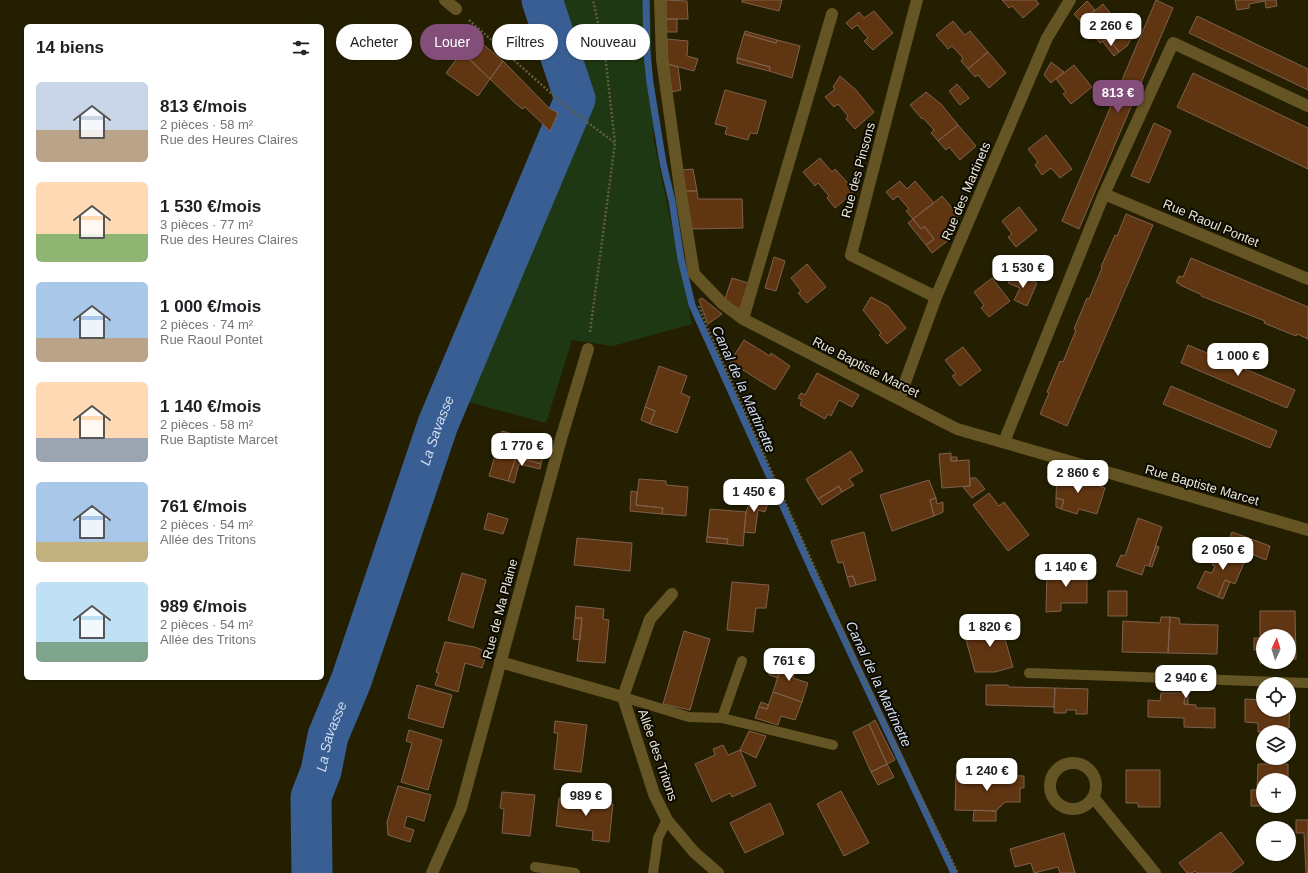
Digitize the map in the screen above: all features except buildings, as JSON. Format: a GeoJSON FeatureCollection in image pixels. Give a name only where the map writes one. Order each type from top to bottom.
{"type":"FeatureCollection","features":[{"type":"Feature","properties":{"kind":"street"},"geometry":{"type":"LineString","coordinates":[[445,0],[456,9]]}},
{"type":"Feature","properties":{"kind":"street"},"geometry":{"type":"LineString","coordinates":[[660,0],[662,59],[694,274]]}},
{"type":"Feature","properties":{"kind":"street","name":"Rue des Pinsons"},"geometry":{"type":"LineString","coordinates":[[917,0],[851,254],[936,297]]}},
{"type":"Feature","properties":{"kind":"street","name":"Rue des Martinets"},"geometry":{"type":"LineString","coordinates":[[899,399],[936,297],[1047,38],[1070,0]]}},
{"type":"Feature","properties":{"kind":"street"},"geometry":{"type":"LineString","coordinates":[[743,319],[832,14]]}},
{"type":"Feature","properties":{"kind":"street"},"geometry":{"type":"LineString","coordinates":[[1004,442],[1104,194],[1173,43],[1308,106]]}},
{"type":"Feature","properties":{"kind":"street","name":"Rue Raoul Pontet"},"geometry":{"type":"LineString","coordinates":[[1104,194],[1308,279]]}},
{"type":"Feature","properties":{"kind":"street","name":"Rue Baptiste Marcet"},"geometry":{"type":"LineString","coordinates":[[694,274],[723,304],[743,319],[957,429],[1308,530]]}},
{"type":"Feature","properties":{"kind":"street","name":"Rue de Ma Plaine"},"geometry":{"type":"LineString","coordinates":[[432,873],[461,808],[561,439],[588,349]]}},
{"type":"Feature","properties":{"kind":"street","name":"Allée des Tritons"},"geometry":{"type":"LineString","coordinates":[[672,594],[650,620],[623,697],[654,794],[667,820],[694,852],[715,872]]}},
{"type":"Feature","properties":{"kind":"street","name":"Allée des Tritons"},"geometry":{"type":"LineString","coordinates":[[500,662],[623,697]]}},
{"type":"Feature","properties":{"kind":"street"},"geometry":{"type":"LineString","coordinates":[[1093,798],[1155,873]]}},
{"type":"Feature","properties":{"kind":"lane"},"geometry":{"type":"LineString","coordinates":[[722,718],[742,661]]}},
{"type":"Feature","properties":{"kind":"lane"},"geometry":{"type":"LineString","coordinates":[[1029,673],[1308,683]]}},
{"type":"Feature","properties":{"kind":"lane","name":"Allée des Tritons"},"geometry":{"type":"LineString","coordinates":[[623,697],[689,717],[722,718],[833,745]]}},
{"type":"Feature","properties":{"kind":"lane"},"geometry":{"type":"LineString","coordinates":[[652,873],[658,838],[667,820]]}},
{"type":"Feature","properties":{"kind":"lane"},"geometry":{"type":"LineString","coordinates":[[535,867],[575,873]]}},
{"type":"Feature","properties":{"kind":"path"},"geometry":{"type":"LineString","coordinates":[[588,349],[615,144],[605,54],[593,0]]}},
{"type":"Feature","properties":{"kind":"path"},"geometry":{"type":"LineString","coordinates":[[456,9],[563,104],[615,144]]}},
{"type":"Feature","properties":{"kind":"path"},"geometry":{"type":"LineString","coordinates":[[694,274],[697,302],[706,325],[876,705],[958,873]]}},
{"type":"Feature","properties":{"kind":"green space"},"geometry":{"type":"Polygon","coordinates":[[[551,0],[650,0],[654,141],[692,324],[613,346],[572,340],[546,423],[457,399],[590,102],[574,60],[650,60],[650,24],[566,24],[566,39],[551,0]]]}},
{"type":"Feature","properties":{"kind":"waterway","name":"La Savasse"},"geometry":{"type":"LineString","coordinates":[[312,873],[311,797],[321,771],[328,736],[351,681],[438,424],[575,99],[542,0]]}},
{"type":"Feature","properties":{"kind":"waterway","name":"Canal de la Martinette"},"geometry":{"type":"LineString","coordinates":[[646,0],[647,54],[650,83],[681,259],[692,305],[815,577],[954,873]]}}]}
